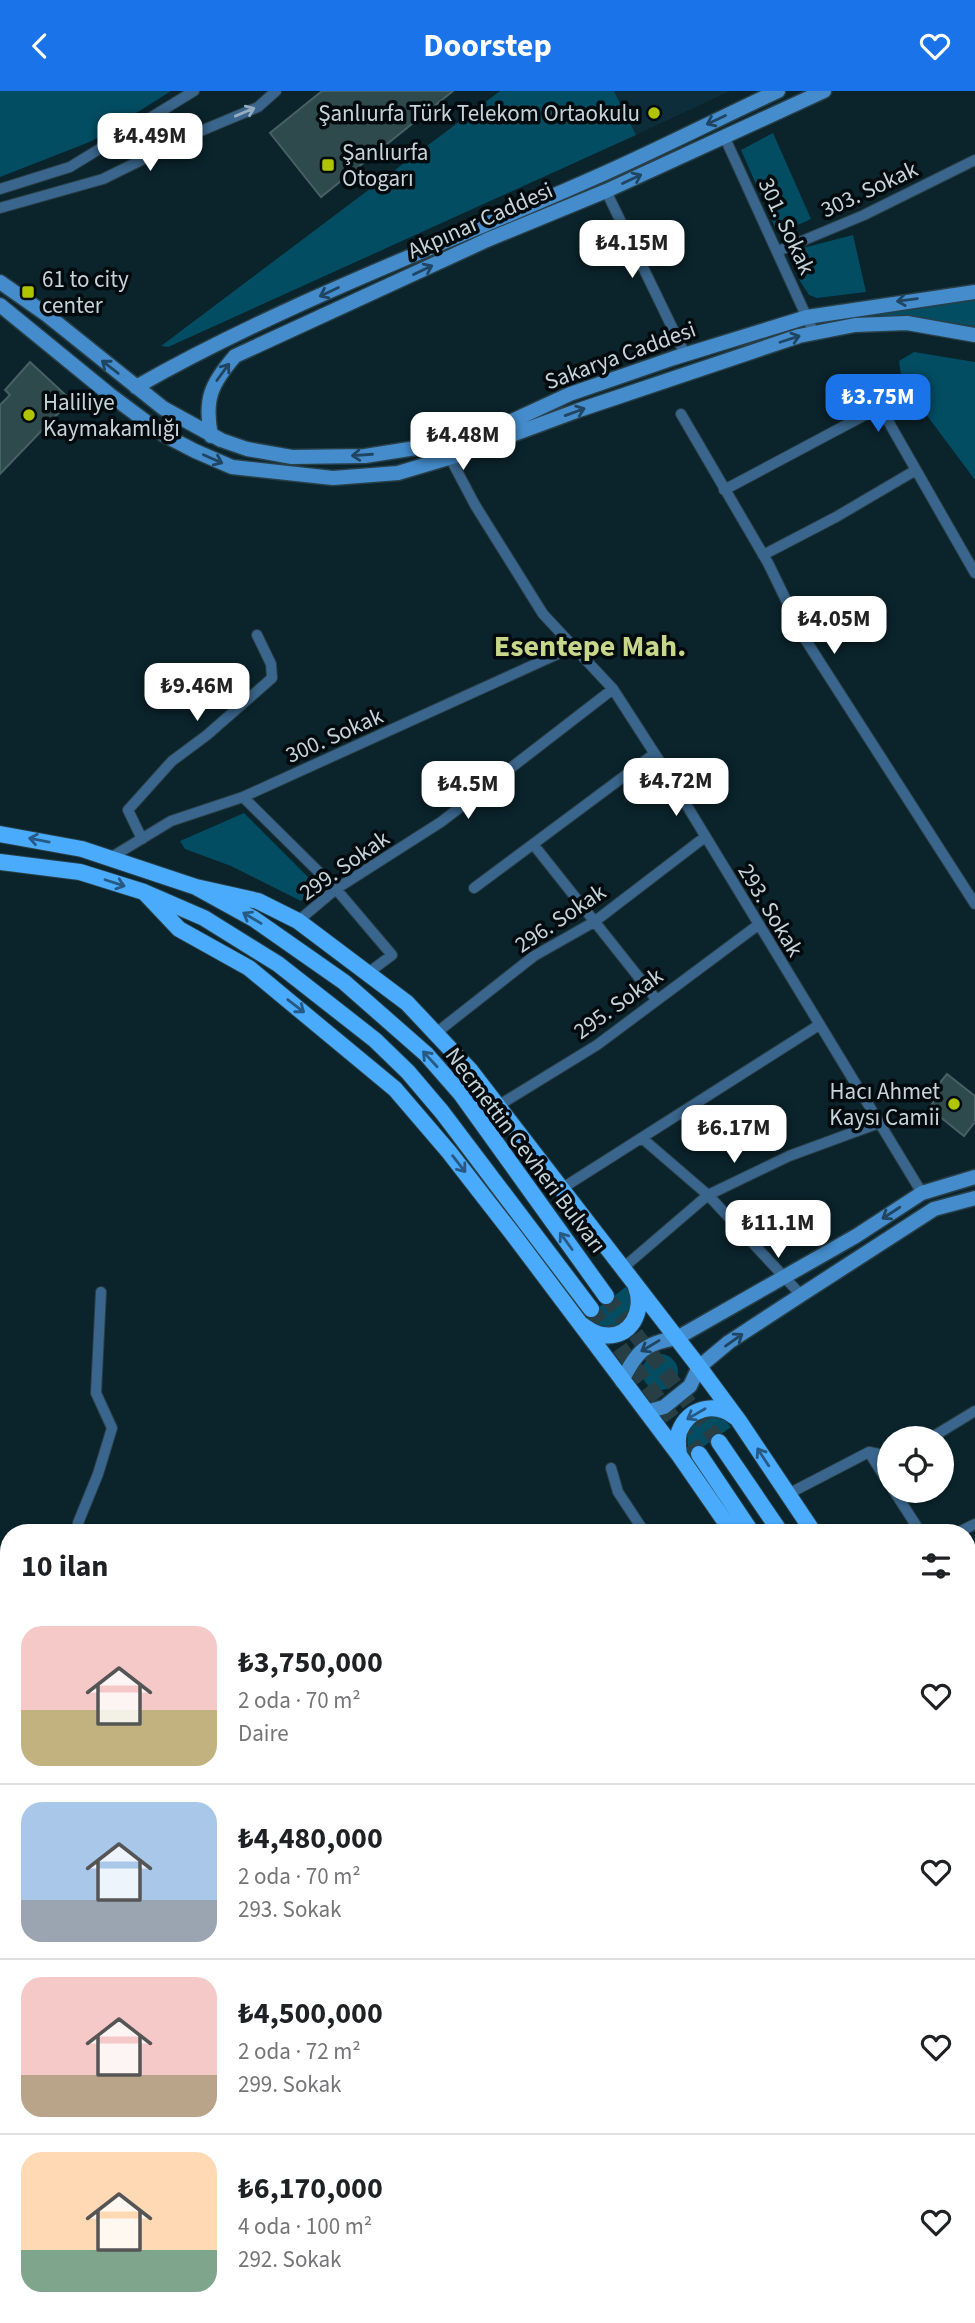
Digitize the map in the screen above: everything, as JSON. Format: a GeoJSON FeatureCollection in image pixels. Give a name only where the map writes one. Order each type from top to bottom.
{"type":"FeatureCollection","features":[{"type":"Feature","properties":{"kind":"main road","name":"Akpınar Caddesi"},"geometry":{"type":"LineString","coordinates":[[136,387],[177,364],[300,306],[445,240],[604,173],[778,91]]}},
{"type":"Feature","properties":{"kind":"main road","name":"Akpınar Caddesi"},"geometry":{"type":"LineString","coordinates":[[211,436],[206,411],[210,392],[235,356],[487,240],[606,191],[824,91]]}},
{"type":"Feature","properties":{"kind":"main road","name":"Sakarya Caddesi"},"geometry":{"type":"LineString","coordinates":[[0,282],[47,315],[163,408],[211,436],[247,449],[292,457],[365,456],[473,439],[563,397],[807,317],[975,292]]}},
{"type":"Feature","properties":{"kind":"main road","name":"Sakarya Caddesi"},"geometry":{"type":"LineString","coordinates":[[0,305],[164,435],[232,467],[333,478],[398,473],[449,458],[616,398],[814,333],[855,325],[907,323],[975,335]]}},
{"type":"Feature","properties":{"kind":"main road","name":"Necmettin Cevheri Bulvarı"},"geometry":{"type":"LineString","coordinates":[[0,834],[82,849],[196,887],[254,919],[333,974],[426,1054],[460,1094],[606,1296]]}},
{"type":"Feature","properties":{"kind":"main road","name":"Necmettin Cevheri Bulvarı"},"geometry":{"type":"LineString","coordinates":[[0,862],[80,872],[144,892],[204,918],[278,964],[375,1040],[408,1072],[442,1112],[591,1309]]}},
{"type":"Feature","properties":{"kind":"main road"},"geometry":{"type":"LineString","coordinates":[[196,887],[258,901],[298,921],[407,1003],[436,1033],[470,1070],[496,1107],[629,1274],[739,1421],[808,1524]]}},
{"type":"Feature","properties":{"kind":"main road"},"geometry":{"type":"LineString","coordinates":[[144,892],[179,929],[249,968],[394,1089],[449,1152],[679,1455],[727,1524]]}},
{"type":"Feature","properties":{"kind":"main road"},"geometry":{"type":"LineString","coordinates":[[622,1381],[634,1357],[654,1341],[677,1338],[922,1193],[974,1177]]}},
{"type":"Feature","properties":{"kind":"main road"},"geometry":{"type":"LineString","coordinates":[[646,1412],[664,1407],[690,1386],[699,1367],[729,1342],[801,1294],[934,1209],[975,1198]]}},
{"type":"Feature","properties":{"kind":"main road"},"geometry":{"type":"LineString","coordinates":[[577,1322],[605,1336],[619,1333],[634,1323],[639,1312],[640,1297],[629,1274]]}},
{"type":"Feature","properties":{"kind":"main road"},"geometry":{"type":"LineString","coordinates":[[679,1455],[680,1432],[686,1419],[696,1412],[716,1408],[728,1412],[739,1421]]}},
{"type":"Feature","properties":{"kind":"main road"},"geometry":{"type":"LineString","coordinates":[[719,1442],[775,1524]]}},
{"type":"Feature","properties":{"kind":"main road"},"geometry":{"type":"LineString","coordinates":[[699,1454],[746,1524]]}},
{"type":"Feature","properties":{"kind":"street"},"geometry":{"type":"LineString","coordinates":[[0,189],[70,167],[194,91]]}},
{"type":"Feature","properties":{"kind":"street"},"geometry":{"type":"LineString","coordinates":[[0,208],[103,179],[197,133],[258,107],[276,91]]}},
{"type":"Feature","properties":{"kind":"street","name":"301. Sokak"},"geometry":{"type":"LineString","coordinates":[[724,136],[814,333]]}},
{"type":"Feature","properties":{"kind":"street","name":"303. Sokak"},"geometry":{"type":"LineString","coordinates":[[778,251],[864,215],[975,160]]}},
{"type":"Feature","properties":{"kind":"street"},"geometry":{"type":"LineString","coordinates":[[606,191],[685,355]]}},
{"type":"Feature","properties":{"kind":"street"},"geometry":{"type":"LineString","coordinates":[[723,490],[880,407],[975,573]]}},
{"type":"Feature","properties":{"kind":"street"},"geometry":{"type":"LineString","coordinates":[[681,414],[763,555],[804,639],[975,904]]}},
{"type":"Feature","properties":{"kind":"street","name":"293. Sokak"},"geometry":{"type":"LineString","coordinates":[[444,442],[449,458],[543,614],[613,689],[922,1193]]}},
{"type":"Feature","properties":{"kind":"street"},"geometry":{"type":"LineString","coordinates":[[763,555],[836,517],[916,470]]}},
{"type":"Feature","properties":{"kind":"street"},"geometry":{"type":"LineString","coordinates":[[142,839],[128,810],[172,761],[207,735],[272,678],[271,664],[257,635]]}},
{"type":"Feature","properties":{"kind":"street","name":"300. Sokak"},"geometry":{"type":"LineString","coordinates":[[110,857],[171,821],[243,797],[573,647]]}},
{"type":"Feature","properties":{"kind":"street","name":"299. Sokak"},"geometry":{"type":"LineString","coordinates":[[298,921],[336,890],[441,822],[613,689]]}},
{"type":"Feature","properties":{"kind":"street"},"geometry":{"type":"LineString","coordinates":[[474,888],[654,754]]}},
{"type":"Feature","properties":{"kind":"street"},"geometry":{"type":"LineString","coordinates":[[243,797],[336,890],[392,955],[368,973]]}},
{"type":"Feature","properties":{"kind":"street","name":"296. Sokak"},"geometry":{"type":"LineString","coordinates":[[436,1033],[534,956],[594,922],[705,837]]}},
{"type":"Feature","properties":{"kind":"street"},"geometry":{"type":"LineString","coordinates":[[533,844],[656,999]]}},
{"type":"Feature","properties":{"kind":"street","name":"295. Sokak"},"geometry":{"type":"LineString","coordinates":[[496,1107],[597,1045],[758,925]]}},
{"type":"Feature","properties":{"kind":"street"},"geometry":{"type":"LineString","coordinates":[[561,1189],[819,1025]]}},
{"type":"Feature","properties":{"kind":"street"},"geometry":{"type":"LineString","coordinates":[[629,1274],[708,1195],[789,1156],[879,1123]]}},
{"type":"Feature","properties":{"kind":"street"},"geometry":{"type":"LineString","coordinates":[[643,1139],[708,1195],[801,1294]]}},
{"type":"Feature","properties":{"kind":"street"},"geometry":{"type":"LineString","coordinates":[[78,1523],[98,1474],[111,1428],[96,1393],[101,1292]]}},
{"type":"Feature","properties":{"kind":"street"},"geometry":{"type":"LineString","coordinates":[[950,1426],[975,1411]]}},
{"type":"Feature","properties":{"kind":"street"},"geometry":{"type":"LineString","coordinates":[[869,1452],[877,1465]]}},
{"type":"Feature","properties":{"kind":"street"},"geometry":{"type":"LineString","coordinates":[[788,1494],[869,1452],[877,1454]]}},
{"type":"Feature","properties":{"kind":"street"},"geometry":{"type":"LineString","coordinates":[[611,1468],[618,1492],[639,1524]]}},
{"type":"Feature","properties":{"kind":"street"},"geometry":{"type":"LineString","coordinates":[[902,1503],[915,1524]]}},
{"type":"Feature","properties":{"kind":"shaded area"},"geometry":{"type":"Polygon","coordinates":[[[0,91],[171,91],[92,141],[0,177],[0,91]]]}},
{"type":"Feature","properties":{"kind":"shaded area"},"geometry":{"type":"Polygon","coordinates":[[[500,91],[614,91],[636,135],[168,347],[161,346],[500,91]]]}},
{"type":"Feature","properties":{"kind":"shaded area","name":"Şanlıurfa Türk Telekom Ortaokulu"},"geometry":{"type":"Polygon","coordinates":[[[614,91],[730,91],[636,135],[614,91]]]}},
{"type":"Feature","properties":{"kind":"shaded area"},"geometry":{"type":"Polygon","coordinates":[[[773,133],[811,219],[778,234],[741,150],[773,133]]]}},
{"type":"Feature","properties":{"kind":"shaded area"},"geometry":{"type":"Polygon","coordinates":[[[853,235],[866,292],[817,298],[809,295],[800,281],[791,251],[853,235]]]}},
{"type":"Feature","properties":{"kind":"shaded area"},"geometry":{"type":"Polygon","coordinates":[[[975,297],[975,328],[918,318],[866,315],[975,297]]]}},
{"type":"Feature","properties":{"kind":"shaded area"},"geometry":{"type":"Polygon","coordinates":[[[914,352],[975,362],[975,480],[902,382],[899,361],[914,352]]]}},
{"type":"Feature","properties":{"kind":"shaded area"},"geometry":{"type":"Polygon","coordinates":[[[244,813],[317,886],[301,901],[231,866],[185,849],[180,841],[244,813]]]}},
{"type":"Feature","properties":{"kind":"shaded area"},"geometry":{"type":"Polygon","coordinates":[[[627,1286],[631,1306],[623,1324],[602,1329],[586,1317],[627,1286]]]}},
{"type":"Feature","properties":{"kind":"shaded area"},"geometry":{"type":"Polygon","coordinates":[[[660,1354],[673,1359],[678,1372],[673,1385],[660,1390],[647,1385],[642,1372],[647,1359],[660,1354]]]}},
{"type":"Feature","properties":{"kind":"shaded area"},"geometry":{"type":"Polygon","coordinates":[[[714,1415],[725,1420],[731,1427],[690,1456],[687,1441],[690,1429],[699,1420],[714,1415]]]}},
{"type":"Feature","properties":{"kind":"building","name":"Şanlıurfa Otogarı"},"geometry":{"type":"Polygon","coordinates":[[[322,91],[453,91],[321,197],[270,133],[322,91]]]}},
{"type":"Feature","properties":{"kind":"building","name":"Haliliye Kaymakamlığı"},"geometry":{"type":"Polygon","coordinates":[[[30,362],[71,400],[0,474],[0,405],[10,395],[5,390],[30,362]]]}},
{"type":"Feature","properties":{"kind":"building","name":"Hacı Ahmet Kaysı Camii"},"geometry":{"type":"Polygon","coordinates":[[[947,1074],[975,1096],[975,1122],[964,1136],[929,1108],[935,1100],[930,1095],[947,1074]]]}},
{"type":"Feature","properties":{"kind":"tunnel"},"geometry":{"type":"LineString","coordinates":[[606,1296],[719,1442]]}},
{"type":"Feature","properties":{"kind":"tunnel"},"geometry":{"type":"LineString","coordinates":[[591,1309],[699,1454]]}},
{"type":"Feature","properties":{"kind":"place","name":"Şanlıurfa Türk Telekom Ortaokulu"},"geometry":{"type":"Point","coordinates":[654,113]}},
{"type":"Feature","properties":{"kind":"place","name":"Şanlıurfa Otogarı"},"geometry":{"type":"Point","coordinates":[328,165]}},
{"type":"Feature","properties":{"kind":"place","name":"61 to city center"},"geometry":{"type":"Point","coordinates":[28,292]}},
{"type":"Feature","properties":{"kind":"place","name":"Haliliye Kaymakamlığı"},"geometry":{"type":"Point","coordinates":[29,415]}},
{"type":"Feature","properties":{"kind":"place","name":"Hacı Ahmet Kaysı Camii"},"geometry":{"type":"Point","coordinates":[954,1104]}},
{"type":"Feature","properties":{"kind":"district","name":"Esentepe Mah."},"geometry":{"type":"Point","coordinates":[590,646]}}]}
